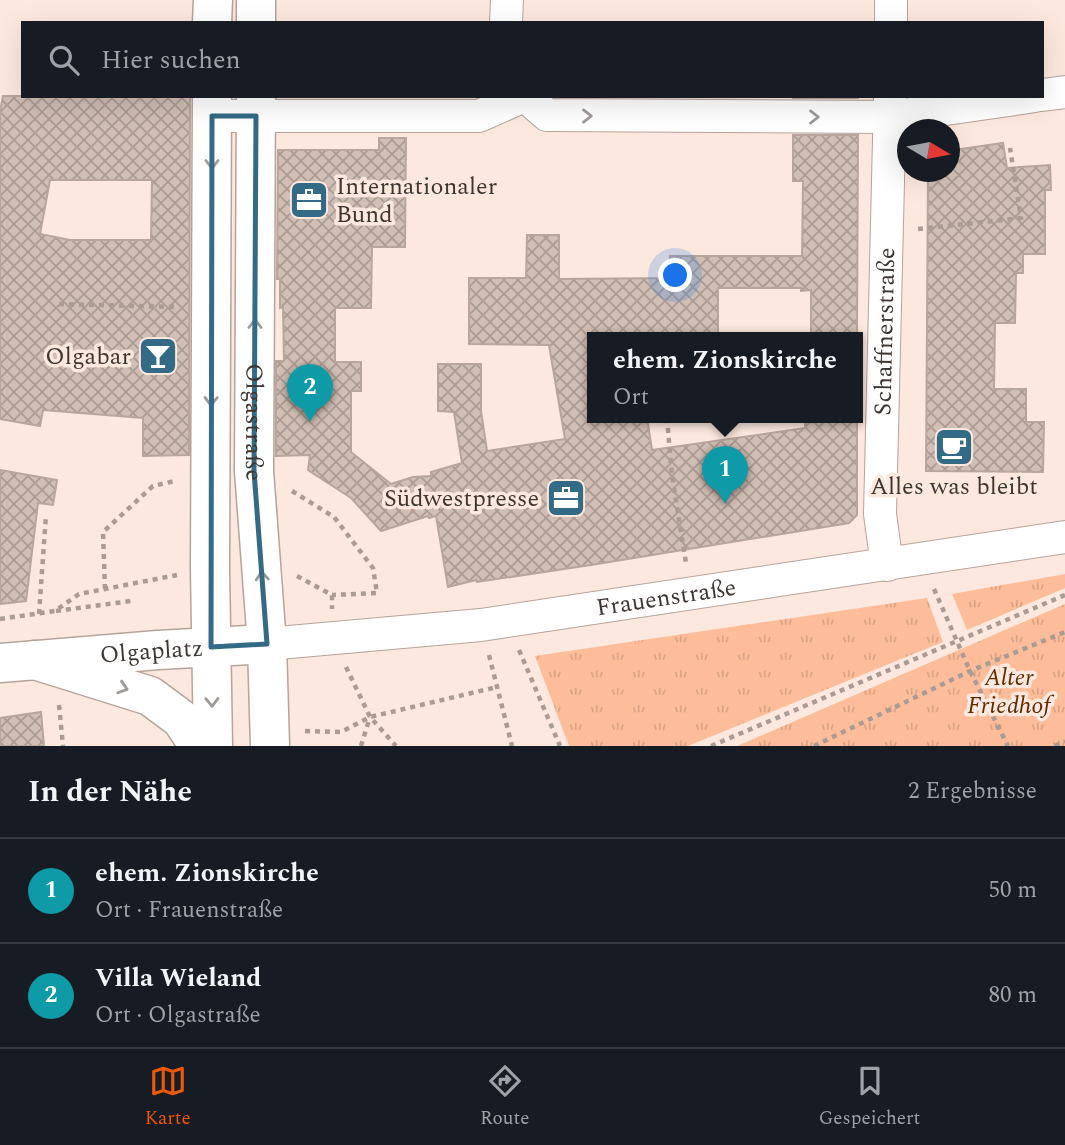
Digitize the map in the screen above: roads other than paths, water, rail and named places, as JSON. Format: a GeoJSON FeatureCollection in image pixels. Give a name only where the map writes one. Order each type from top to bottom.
{"type":"FeatureCollection","features":[{"type":"Feature","properties":{"kind":"main road"},"geometry":{"type":"LineString","coordinates":[[212,0],[212,21]]}},
{"type":"Feature","properties":{"kind":"main road"},"geometry":{"type":"LineString","coordinates":[[256,0],[256,21]]}},
{"type":"Feature","properties":{"kind":"main road","name":"Olgastraße"},"geometry":{"type":"LineString","coordinates":[[212,106],[210,474],[213,746]]}},
{"type":"Feature","properties":{"kind":"main road","name":"Olgastraße"},"geometry":{"type":"LineString","coordinates":[[256,106],[254,471],[267,644],[284,738]]}},
{"type":"Feature","properties":{"kind":"main road","name":"Olgaplatz"},"geometry":{"type":"LineString","coordinates":[[17,661],[267,644]]}},
{"type":"Feature","properties":{"kind":"main road"},"geometry":{"type":"LineString","coordinates":[[17,661],[150,696],[181,719],[199,746]]}},
{"type":"Feature","properties":{"kind":"street"},"geometry":{"type":"LineString","coordinates":[[506,21],[507,0]]}},
{"type":"Feature","properties":{"kind":"street"},"geometry":{"type":"LineString","coordinates":[[891,0],[891,21]]}},
{"type":"Feature","properties":{"kind":"street"},"geometry":{"type":"LineString","coordinates":[[212,106],[480,116],[520,98]]}},
{"type":"Feature","properties":{"kind":"street"},"geometry":{"type":"LineString","coordinates":[[527,98],[547,115],[890,107],[999,98]]}},
{"type":"Feature","properties":{"kind":"street","name":"Schaffnerstraße"},"geometry":{"type":"LineString","coordinates":[[887,565],[880,514],[890,107]]}},
{"type":"Feature","properties":{"kind":"street","name":"Frauenstraße"},"geometry":{"type":"LineString","coordinates":[[267,644],[494,623],[1065,537]]}},
{"type":"Feature","properties":{"kind":"place","name":"Internationaler Bund"},"geometry":{"type":"Point","coordinates":[309,200]}},
{"type":"Feature","properties":{"kind":"place","name":"Olgabar"},"geometry":{"type":"Point","coordinates":[158,356]}},
{"type":"Feature","properties":{"kind":"place","name":"Villa Wieland"},"geometry":{"type":"Point","coordinates":[310,422]}},
{"type":"Feature","properties":{"kind":"place","name":"Alles was bleibt"},"geometry":{"type":"Point","coordinates":[954,447]}},
{"type":"Feature","properties":{"kind":"place","name":"Südwestpresse"},"geometry":{"type":"Point","coordinates":[566,498]}},
{"type":"Feature","properties":{"kind":"place","name":"ehem. Zionskirche"},"geometry":{"type":"Point","coordinates":[725,504]}},
{"type":"Feature","properties":{"kind":"park label","name":"Alter Friedhof"},"geometry":{"type":"Point","coordinates":[1009,691]}}]}
